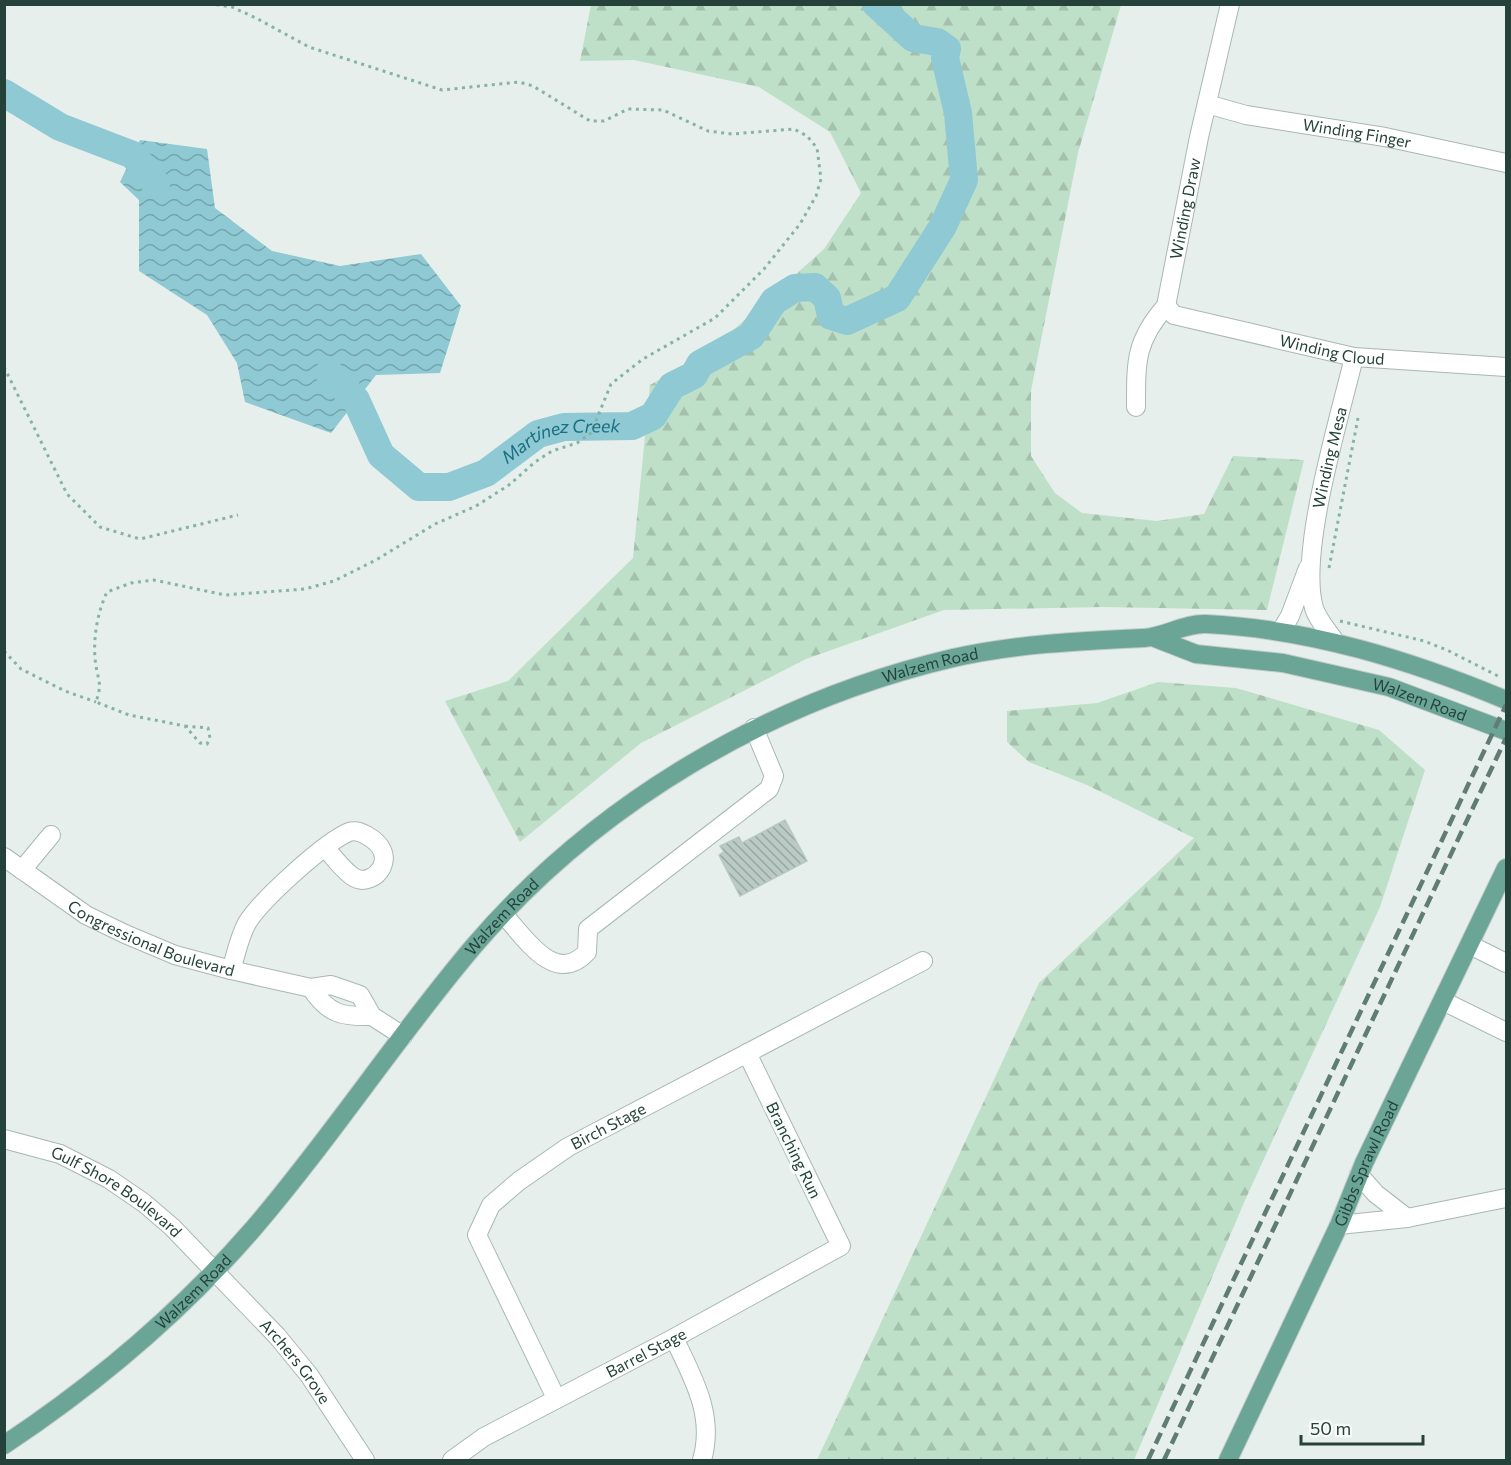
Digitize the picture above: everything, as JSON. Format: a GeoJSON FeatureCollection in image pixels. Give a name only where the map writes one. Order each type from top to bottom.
{"type":"FeatureCollection","features":[{"type":"Feature","properties":{"kind":"main road","name":"Walzem Road"},"geometry":{"type":"LineString","coordinates":[[4,1445],[52,1413],[122,1357],[213,1271],[251,1230],[313,1155],[474,946],[537,880],[605,822],[676,773],[754,728],[852,689],[953,658],[1040,645],[1155,638],[1197,624],[1281,631],[1336,643],[1431,671],[1506,700]]}},
{"type":"Feature","properties":{"kind":"main road","name":"Walzem Road"},"geometry":{"type":"LineString","coordinates":[[1155,638],[1196,654],[1283,663],[1380,684],[1435,702],[1506,731]]}},
{"type":"Feature","properties":{"kind":"main road","name":"Gibbs Sprawl Road"},"geometry":{"type":"LineString","coordinates":[[1228,1461],[1339,1225],[1359,1174],[1506,868]]}},
{"type":"Feature","properties":{"kind":"street","name":"Winding Draw"},"geometry":{"type":"LineString","coordinates":[[1136,407],[1138,364],[1143,337],[1148,327],[1166,306],[1230,4]]}},
{"type":"Feature","properties":{"kind":"street","name":"Winding Finger"},"geometry":{"type":"LineString","coordinates":[[1207,104],[1246,115],[1385,137],[1506,163]]}},
{"type":"Feature","properties":{"kind":"street","name":"Winding Cloud"},"geometry":{"type":"LineString","coordinates":[[1166,306],[1174,315],[1354,357],[1506,368]]}},
{"type":"Feature","properties":{"kind":"street","name":"Winding Mesa"},"geometry":{"type":"LineString","coordinates":[[1281,631],[1290,616],[1311,561],[1322,497],[1354,357]]}},
{"type":"Feature","properties":{"kind":"street","name":"Winding Mesa"},"geometry":{"type":"LineString","coordinates":[[1311,561],[1315,611],[1336,643]]}},
{"type":"Feature","properties":{"kind":"street"},"geometry":{"type":"LineString","coordinates":[[504,915],[548,961],[563,965],[577,963],[587,952],[588,928],[705,841],[769,789],[774,776],[754,728]]}},
{"type":"Feature","properties":{"kind":"street"},"geometry":{"type":"LineString","coordinates":[[22,870],[51,835]]}},
{"type":"Feature","properties":{"kind":"street"},"geometry":{"type":"LineString","coordinates":[[231,970],[246,924],[265,899],[326,849]]}},
{"type":"Feature","properties":{"kind":"street","name":"Congressional Boulevard"},"geometry":{"type":"LineString","coordinates":[[4,857],[86,915],[175,955],[311,988],[322,1006],[348,1017],[372,1016],[403,1036]]}},
{"type":"Feature","properties":{"kind":"street"},"geometry":{"type":"LineString","coordinates":[[1470,945],[1506,963]]}},
{"type":"Feature","properties":{"kind":"street","name":"Birch Stage"},"geometry":{"type":"LineString","coordinates":[[556,1398],[477,1235],[491,1205],[519,1181],[568,1148],[923,961]]}},
{"type":"Feature","properties":{"kind":"street"},"geometry":{"type":"LineString","coordinates":[[1443,1001],[1506,1032]]}},
{"type":"Feature","properties":{"kind":"street","name":"Branching Run"},"geometry":{"type":"LineString","coordinates":[[747,1053],[841,1246]]}},
{"type":"Feature","properties":{"kind":"street","name":"Gulf Shore Boulevard"},"geometry":{"type":"LineString","coordinates":[[4,1138],[60,1154],[109,1179],[158,1215],[213,1271]]}},
{"type":"Feature","properties":{"kind":"street"},"geometry":{"type":"LineString","coordinates":[[1359,1174],[1376,1194],[1407,1218]]}},
{"type":"Feature","properties":{"kind":"street"},"geometry":{"type":"LineString","coordinates":[[1339,1225],[1407,1218],[1506,1198]]}},
{"type":"Feature","properties":{"kind":"street","name":"Barrel Stage"},"geometry":{"type":"LineString","coordinates":[[452,1461],[477,1441],[674,1338],[841,1246]]}},
{"type":"Feature","properties":{"kind":"street","name":"Archers Grove"},"geometry":{"type":"LineString","coordinates":[[213,1271],[272,1330],[309,1375],[365,1461]]}},
{"type":"Feature","properties":{"kind":"street"},"geometry":{"type":"LineString","coordinates":[[674,1338],[703,1404],[706,1439],[702,1461]]}},
{"type":"Feature","properties":{"kind":"path"},"geometry":{"type":"LineString","coordinates":[[96,702],[102,686],[96,664],[98,612],[107,592],[131,583],[154,580],[225,596],[305,589],[334,581],[435,524],[476,506],[509,485],[544,456],[576,443],[591,433],[611,384],[644,359],[715,318],[764,268],[800,224],[816,196],[821,180],[821,161],[816,147],[807,136],[794,129],[732,134],[708,131],[663,110],[628,109],[603,122],[590,121],[533,86],[519,82],[442,90],[309,47],[232,7],[212,4]]}},
{"type":"Feature","properties":{"kind":"path"},"geometry":{"type":"LineString","coordinates":[[4,367],[67,494],[100,527],[140,539],[237,515]]}},
{"type":"Feature","properties":{"kind":"path"},"geometry":{"type":"LineString","coordinates":[[1328,575],[1358,415]]}},
{"type":"Feature","properties":{"kind":"path"},"geometry":{"type":"LineString","coordinates":[[1330,618],[1424,641],[1447,650],[1506,681]]}},
{"type":"Feature","properties":{"kind":"path"},"geometry":{"type":"LineString","coordinates":[[4,651],[21,669],[65,691],[129,715],[208,728],[210,738],[207,744],[200,743],[185,726]]}},
{"type":"Feature","properties":{"kind":"green space"},"geometry":{"type":"Polygon","coordinates":[[[591,5],[1121,5],[1078,153],[1031,391],[1031,456],[1055,493],[1082,513],[1157,521],[1204,514],[1233,456],[1304,460],[1267,610],[1103,607],[944,610],[806,659],[641,743],[520,842],[445,701],[508,681],[633,558],[650,385],[713,348],[824,249],[861,193],[830,132],[759,87],[634,60],[580,61],[591,5]]]}},
{"type":"Feature","properties":{"kind":"green space"},"geometry":{"type":"Polygon","coordinates":[[[1158,682],[1236,688],[1379,730],[1425,770],[1380,907],[1246,1198],[1134,1460],[817,1460],[1039,983],[1194,838],[1087,785],[1029,762],[1007,742],[1007,711],[1097,703],[1158,682]]]}},
{"type":"Feature","properties":{"kind":"water"},"geometry":{"type":"Polygon","coordinates":[[[140,140],[207,149],[215,208],[272,251],[340,266],[421,254],[461,306],[440,373],[376,375],[331,433],[245,402],[237,363],[207,315],[139,271],[139,200],[120,182],[140,140]]]}},
{"type":"Feature","properties":{"kind":"building"},"geometry":{"type":"Polygon","coordinates":[[[785,820],[807,861],[740,896],[719,855],[724,852],[720,846],[739,837],[742,843],[785,820]]]}},
{"type":"Feature","properties":{"kind":"waterway","name":"Martinez Creek"},"geometry":{"type":"LineString","coordinates":[[329,373],[356,400],[381,455],[419,487],[449,487],[486,473],[538,434],[564,427],[632,426],[653,416],[672,386],[694,375],[700,364],[751,336],[774,301],[795,288],[815,287],[827,298],[831,316],[847,321],[897,298],[943,226],[964,180],[958,113],[945,58],[947,49],[937,42],[913,38],[876,4]]}},
{"type":"Feature","properties":{"kind":"waterway","name":"Martinez Creek"},"geometry":{"type":"LineString","coordinates":[[4,93],[60,127],[133,155],[156,184]]}},
{"type":"Feature","properties":{"kind":"railway"},"geometry":{"type":"LineString","coordinates":[[1148,1460],[1506,705]]}},
{"type":"Feature","properties":{"kind":"railway"},"geometry":{"type":"LineString","coordinates":[[1164,1460],[1506,738]]}}]}
